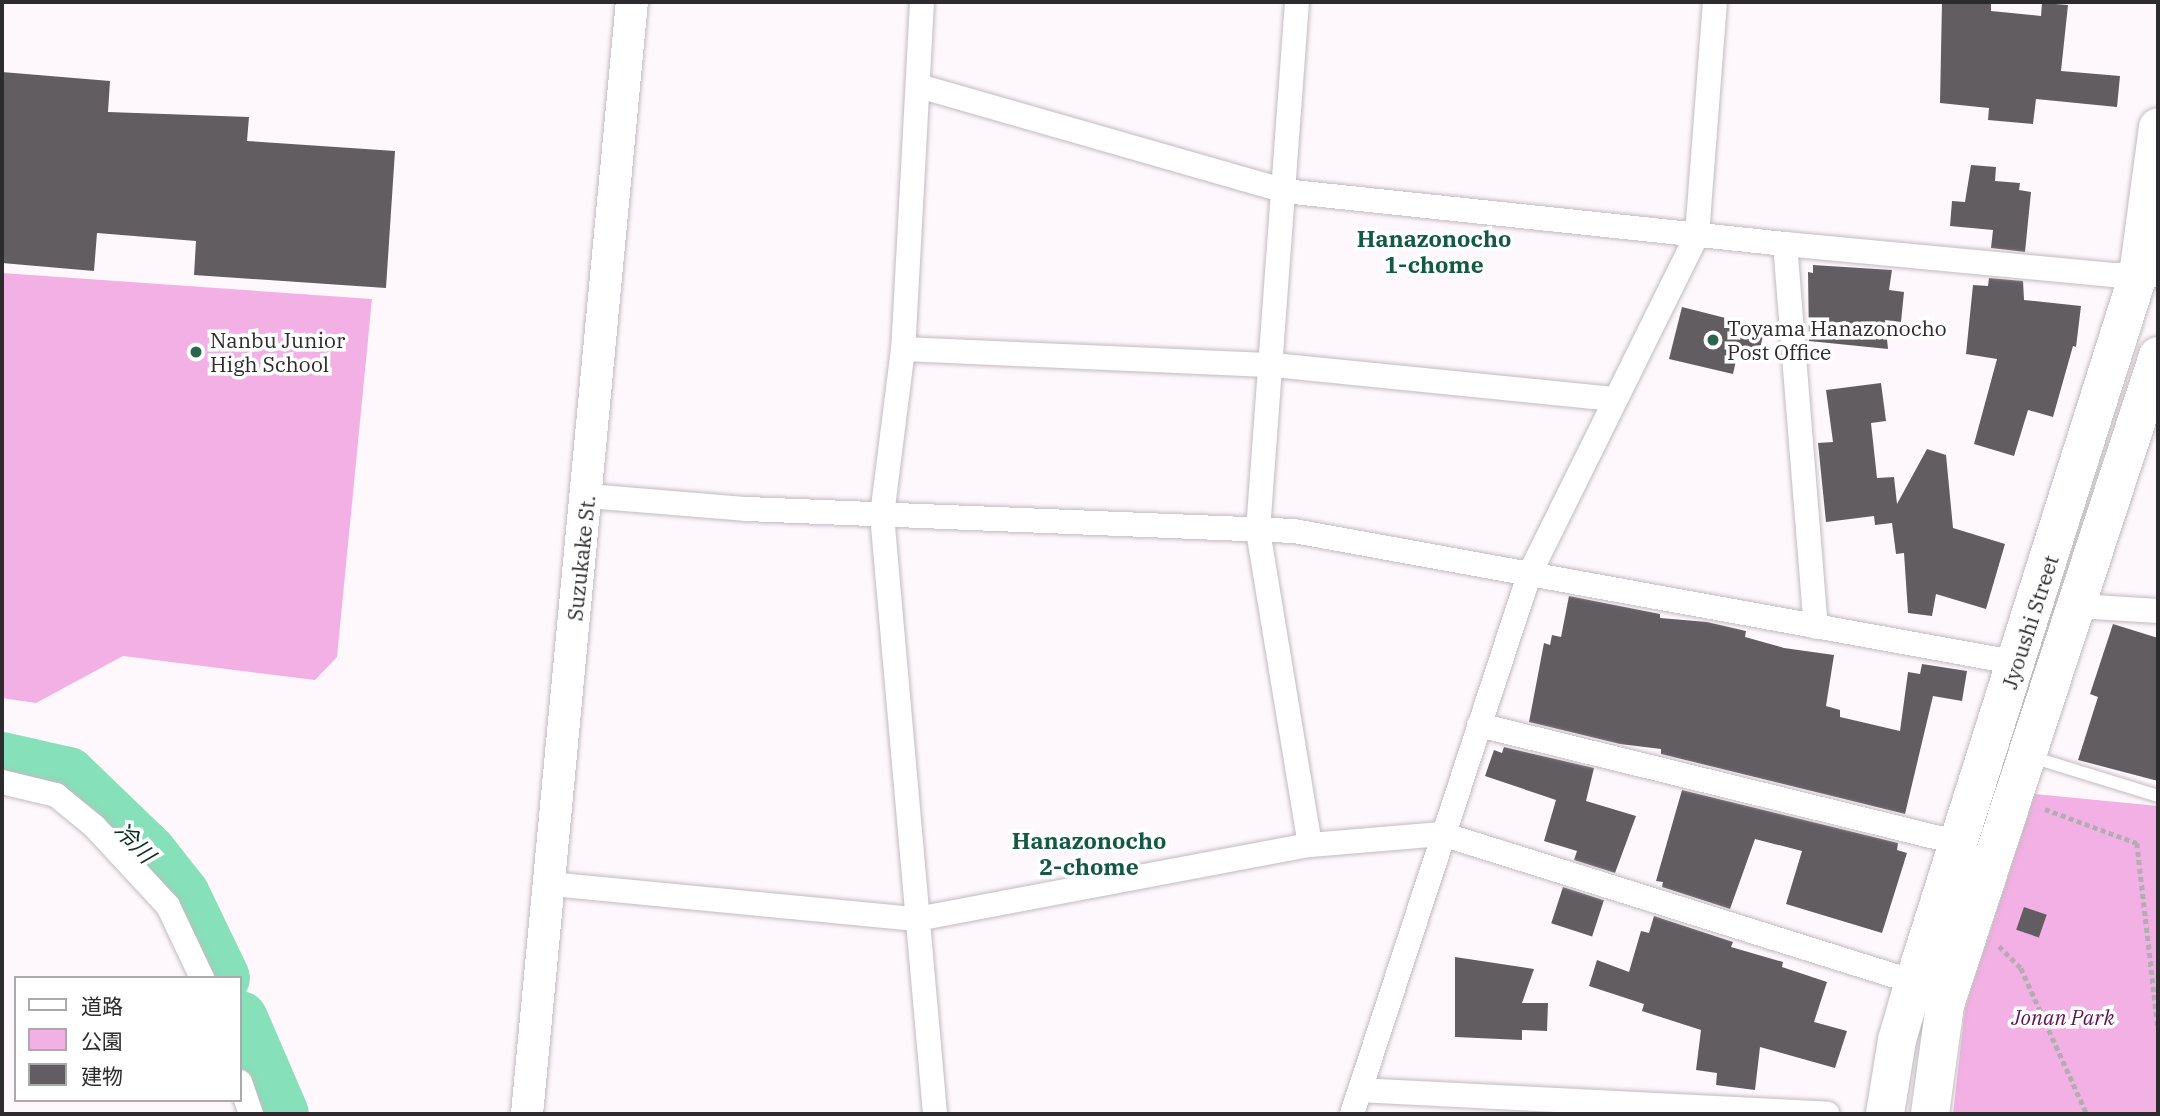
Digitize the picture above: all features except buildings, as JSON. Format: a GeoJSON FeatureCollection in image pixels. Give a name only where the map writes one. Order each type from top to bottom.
{"type":"FeatureCollection","features":[{"type":"Feature","properties":{"kind":"highway","name":"Jyoushi Street"},"geometry":{"type":"LineString","coordinates":[[1885,1114],[1897,1040],[1960,843],[1980,768],[2018,663],[2148,275],[2158,127]]}},
{"type":"Feature","properties":{"kind":"highway","name":"Jyoushi Street"},"geometry":{"type":"LineString","coordinates":[[1930,1114],[1945,1005],[2078,607],[2158,356]]}},
{"type":"Feature","properties":{"kind":"street","name":"Suzukake St."},"geometry":{"type":"LineString","coordinates":[[527,1114],[588,496],[632,2]]}},
{"type":"Feature","properties":{"kind":"street"},"geometry":{"type":"LineString","coordinates":[[922,2],[903,349],[882,515],[935,1114]]}},
{"type":"Feature","properties":{"kind":"street"},"geometry":{"type":"LineString","coordinates":[[1297,2],[1273,365],[1258,531],[1310,845]]}},
{"type":"Feature","properties":{"kind":"street"},"geometry":{"type":"LineString","coordinates":[[1352,1114],[1529,575],[1697,235],[1715,2]]}},
{"type":"Feature","properties":{"kind":"street"},"geometry":{"type":"LineString","coordinates":[[919,86],[1284,191],[1785,244],[2148,275]]}},
{"type":"Feature","properties":{"kind":"street"},"geometry":{"type":"LineString","coordinates":[[1785,244],[1816,627]]}},
{"type":"Feature","properties":{"kind":"street"},"geometry":{"type":"LineString","coordinates":[[903,349],[1273,365],[1614,399]]}},
{"type":"Feature","properties":{"kind":"street"},"geometry":{"type":"LineString","coordinates":[[588,496],[882,515],[1294,531],[2018,663]]}},
{"type":"Feature","properties":{"kind":"street"},"geometry":{"type":"LineString","coordinates":[[2078,607],[2158,611]]}},
{"type":"Feature","properties":{"kind":"street"},"geometry":{"type":"LineString","coordinates":[[1479,725],[1960,843]]}},
{"type":"Feature","properties":{"kind":"street"},"geometry":{"type":"LineString","coordinates":[[2,782],[56,795],[94,826],[168,905],[201,976]]}},
{"type":"Feature","properties":{"kind":"street"},"geometry":{"type":"LineString","coordinates":[[551,884],[917,919],[1310,845],[1442,834],[1914,982]]}},
{"type":"Feature","properties":{"kind":"street"},"geometry":{"type":"LineString","coordinates":[[242,1088],[251,1114]]}},
{"type":"Feature","properties":{"kind":"street"},"geometry":{"type":"LineString","coordinates":[[1360,1090],[1827,1114]]}},
{"type":"Feature","properties":{"kind":"lane"},"geometry":{"type":"LineString","coordinates":[[2028,756],[2158,796]]}},
{"type":"Feature","properties":{"kind":"path"},"geometry":{"type":"LineString","coordinates":[[2035,805],[2137,843],[2158,1026]]}},
{"type":"Feature","properties":{"kind":"path"},"geometry":{"type":"LineString","coordinates":[[1989,937],[2021,968],[2087,1114]]}},
{"type":"Feature","properties":{"kind":"green space"},"geometry":{"type":"Polygon","coordinates":[[[2,273],[372,299],[337,657],[315,680],[123,656],[36,703],[2,698],[2,273]]]}},
{"type":"Feature","properties":{"kind":"green space","name":"Jonan Park"},"geometry":{"type":"Polygon","coordinates":[[[2035,794],[2158,806],[2158,1114],[1953,1114],[1965,1008],[2035,794]]]}},
{"type":"Feature","properties":{"kind":"waterway","name":"冷川"},"geometry":{"type":"LineString","coordinates":[[2,760],[68,775],[149,853],[182,895],[221,976]]}},
{"type":"Feature","properties":{"kind":"waterway","name":"冷川"},"geometry":{"type":"LineString","coordinates":[[242,1024],[281,1114]]}},
{"type":"Feature","properties":{"kind":"place","name":"Toyama Hanazonocho Post Office"},"geometry":{"type":"Point","coordinates":[1713,340]}},
{"type":"Feature","properties":{"kind":"place","name":"Nanbu Junior High School"},"geometry":{"type":"Point","coordinates":[196,352]}},
{"type":"Feature","properties":{"kind":"district","name":"Hanazonocho 1-chome"},"geometry":{"type":"Point","coordinates":[1434,251]}},
{"type":"Feature","properties":{"kind":"district","name":"Hanazonocho 2-chome"},"geometry":{"type":"Point","coordinates":[1089,853]}}]}
